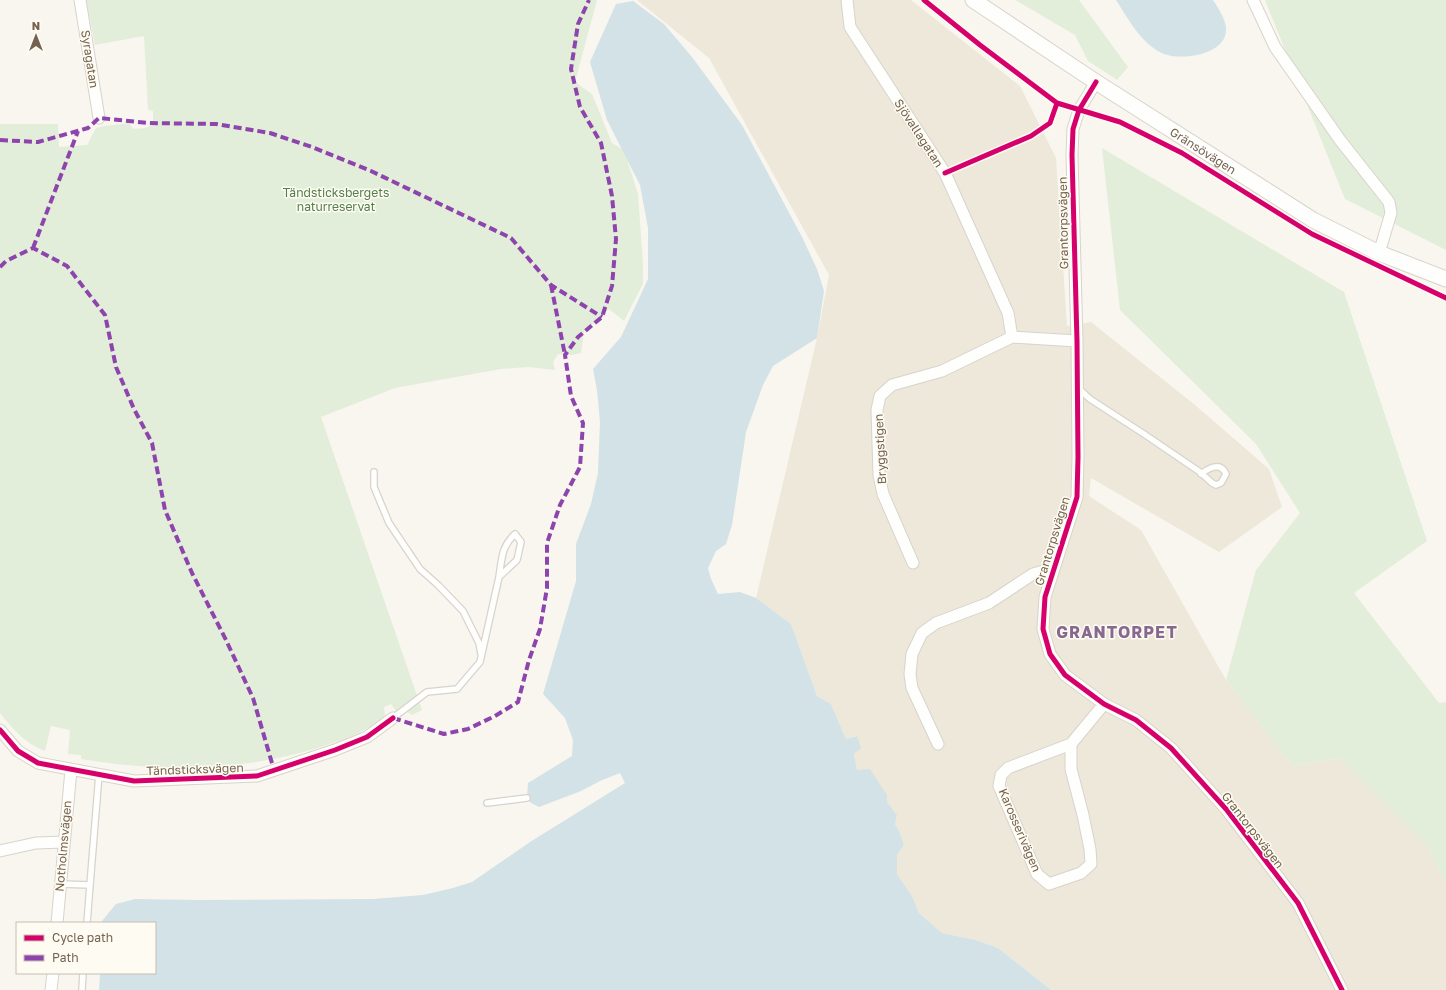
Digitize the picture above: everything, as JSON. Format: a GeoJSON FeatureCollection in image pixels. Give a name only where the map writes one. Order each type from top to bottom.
{"type":"FeatureCollection","features":[{"type":"Feature","properties":{"kind":"street","name":"Syragatan"},"geometry":{"type":"LineString","coordinates":[[80,0],[99,118]]}},
{"type":"Feature","properties":{"kind":"street","name":"Sjövallagatan"},"geometry":{"type":"LineString","coordinates":[[847,0],[850,27],[945,173],[1008,313],[1012,337]]}},
{"type":"Feature","properties":{"kind":"street","name":"Gränsövägen"},"geometry":{"type":"LineString","coordinates":[[973,0],[1096,82],[1313,220],[1379,252],[1446,279]]}},
{"type":"Feature","properties":{"kind":"street"},"geometry":{"type":"LineString","coordinates":[[1253,0],[1275,47],[1340,140],[1389,202],[1392,213],[1379,252]]}},
{"type":"Feature","properties":{"kind":"street","name":"Grantorpsvägen"},"geometry":{"type":"LineString","coordinates":[[1096,82],[1079,110],[1073,129],[1072,155],[1077,341],[1077,497],[1045,597],[1043,629],[1050,654],[1065,675],[1104,704],[1136,720],[1171,748],[1226,809],[1298,903],[1342,990]]}},
{"type":"Feature","properties":{"kind":"street","name":"Bryggstigen"},"geometry":{"type":"LineString","coordinates":[[913,563],[883,494],[879,475],[877,410],[880,396],[892,384],[942,371],[1012,337],[1077,341]]}},
{"type":"Feature","properties":{"kind":"street"},"geometry":{"type":"LineString","coordinates":[[938,744],[912,688],[910,674],[912,654],[922,633],[936,623],[989,603],[1033,574],[1054,568]]}},
{"type":"Feature","properties":{"kind":"street","name":"Karosserivägen"},"geometry":{"type":"LineString","coordinates":[[1071,744],[1071,769],[1090,848],[1091,864],[1081,873],[1049,884],[1037,874],[999,786],[1001,776],[1008,768],[1071,744],[1104,704]]}},
{"type":"Feature","properties":{"kind":"street","name":"Tändsticksvägen"},"geometry":{"type":"LineString","coordinates":[[0,730],[18,751],[38,763],[134,781],[257,776],[335,750],[367,737],[393,718]]}},
{"type":"Feature","properties":{"kind":"street","name":"Notholmsvägen"},"geometry":{"type":"LineString","coordinates":[[56,922],[71,770]]}},
{"type":"Feature","properties":{"kind":"street"},"geometry":{"type":"LineString","coordinates":[[0,851],[36,843],[64,842]]}},
{"type":"Feature","properties":{"kind":"street"},"geometry":{"type":"LineString","coordinates":[[51,990],[53,974]]}},
{"type":"Feature","properties":{"kind":"lane"},"geometry":{"type":"LineString","coordinates":[[1077,388],[1090,399],[1131,425],[1201,474]]}},
{"type":"Feature","properties":{"kind":"lane"},"geometry":{"type":"LineString","coordinates":[[374,472],[374,487],[388,523],[420,569],[438,585],[462,611],[479,643],[481,656]]}},
{"type":"Feature","properties":{"kind":"lane","name":"Tändsticksvägen"},"geometry":{"type":"LineString","coordinates":[[393,718],[427,692],[457,689],[480,662],[499,577],[502,553],[508,541],[515,534],[521,542],[517,560],[499,577]]}},
{"type":"Feature","properties":{"kind":"lane"},"geometry":{"type":"LineString","coordinates":[[87,922],[99,774]]}},
{"type":"Feature","properties":{"kind":"lane"},"geometry":{"type":"LineString","coordinates":[[487,803],[527,798]]}},
{"type":"Feature","properties":{"kind":"lane"},"geometry":{"type":"LineString","coordinates":[[60,884],[90,885]]}},
{"type":"Feature","properties":{"kind":"lane"},"geometry":{"type":"LineString","coordinates":[[82,990],[83,974]]}},
{"type":"Feature","properties":{"kind":"shaded area"},"geometry":{"type":"Polygon","coordinates":[[[637,0],[911,0],[1020,86],[1056,158],[1067,326],[1091,322],[1195,405],[1269,469],[1282,507],[1219,552],[1091,478],[1089,496],[1141,530],[1226,680],[1292,766],[1339,758],[1429,848],[1446,885],[1446,990],[1051,990],[998,948],[976,940],[942,933],[919,913],[912,896],[897,874],[897,855],[904,845],[895,824],[897,815],[857,770],[854,754],[856,736],[846,739],[831,704],[817,696],[791,624],[756,598],[817,338],[829,275],[709,58],[637,0]]]}},
{"type":"Feature","properties":{"kind":"shaded area"},"geometry":{"type":"Polygon","coordinates":[[[1116,0],[1213,0],[1224,21],[1226,28],[1225,37],[1220,44],[1203,53],[1182,57],[1164,54],[1156,50],[1142,38],[1116,0]]]}},
{"type":"Feature","properties":{"kind":"shaded area"},"geometry":{"type":"Polygon","coordinates":[[[633,1],[664,24],[692,57],[742,125],[802,237],[817,269],[824,291],[817,338],[773,366],[763,385],[746,432],[732,525],[726,544],[716,551],[708,568],[711,579],[718,594],[740,592],[756,598],[791,624],[817,696],[831,704],[846,739],[857,736],[861,748],[854,754],[857,770],[870,769],[887,795],[887,802],[897,815],[895,824],[904,845],[897,855],[897,874],[912,896],[919,913],[942,933],[976,940],[998,948],[1051,990],[99,990],[100,974],[156,974],[156,922],[102,922],[116,904],[135,899],[373,899],[423,895],[453,888],[472,882],[530,842],[625,783],[620,773],[581,791],[539,807],[531,803],[527,798],[528,783],[572,756],[573,740],[565,718],[543,694],[576,581],[576,544],[591,504],[598,473],[600,422],[597,390],[593,369],[621,337],[648,279],[648,228],[640,185],[607,120],[590,62],[616,4],[633,1]]]}},
{"type":"Feature","properties":{"kind":"green space","name":"Tändsticksbergets naturreservat"},"geometry":{"type":"Polygon","coordinates":[[[86,0],[597,0],[575,82],[592,94],[612,143],[624,150],[638,194],[643,284],[624,321],[609,309],[584,332],[581,353],[572,355],[558,354],[553,362],[555,370],[528,367],[501,369],[395,388],[321,417],[422,710],[412,715],[404,710],[396,711],[391,704],[384,707],[385,716],[383,720],[347,738],[310,750],[245,764],[180,768],[115,764],[81,759],[81,755],[68,754],[70,730],[51,726],[45,751],[25,740],[0,713],[0,124],[58,124],[59,147],[87,145],[96,128],[104,126],[129,123],[133,129],[146,128],[153,124],[153,111],[148,110],[144,36],[95,45],[86,0]]]}},
{"type":"Feature","properties":{"kind":"green space"},"geometry":{"type":"Polygon","coordinates":[[[1015,0],[1079,0],[1128,67],[1117,80],[1088,61],[1075,35],[1015,0]]]}},
{"type":"Feature","properties":{"kind":"green space"},"geometry":{"type":"Polygon","coordinates":[[[1265,0],[1446,0],[1446,250],[1345,199],[1265,0]]]}},
{"type":"Feature","properties":{"kind":"green space"},"geometry":{"type":"Polygon","coordinates":[[[1102,148],[1344,292],[1427,541],[1354,593],[1439,703],[1446,702],[1446,885],[1429,848],[1339,758],[1292,766],[1226,680],[1256,570],[1300,513],[1256,444],[1120,310],[1102,148]]]}},
{"type":"Feature","properties":{"kind":"marked path"},"geometry":{"type":"LineString","coordinates":[[393,718],[444,734],[468,729],[495,716],[518,702],[529,660],[540,629],[547,588],[547,543],[560,505],[580,467],[583,423],[571,396],[565,355],[578,337],[602,317],[612,286],[616,239],[612,196],[601,143],[580,107],[571,69],[578,24],[589,0]]}},
{"type":"Feature","properties":{"kind":"marked path"},"geometry":{"type":"LineString","coordinates":[[0,140],[38,142],[88,128],[99,118],[148,123],[216,124],[270,133],[312,147],[371,171],[511,238],[551,285],[602,317]]}},
{"type":"Feature","properties":{"kind":"marked path"},"geometry":{"type":"LineString","coordinates":[[33,248],[78,131]]}},
{"type":"Feature","properties":{"kind":"marked path"},"geometry":{"type":"LineString","coordinates":[[0,267],[6,261],[33,248],[67,266],[105,315],[116,367],[134,409],[152,443],[165,510],[192,573],[253,698],[274,770]]}},
{"type":"Feature","properties":{"kind":"marked path"},"geometry":{"type":"LineString","coordinates":[[551,285],[565,355]]}},
{"type":"Feature","properties":{"kind":"cycle path"},"geometry":{"type":"LineString","coordinates":[[924,0],[980,45],[1057,103],[1120,122],[1182,153],[1312,234],[1446,298]]}},
{"type":"Feature","properties":{"kind":"cycle path"},"geometry":{"type":"LineString","coordinates":[[1096,82],[1079,110],[1073,129],[1072,155],[1077,341],[1077,497],[1045,597],[1043,629],[1050,654],[1065,675],[1104,704],[1136,720],[1171,748],[1226,809],[1298,903],[1342,990]]}},
{"type":"Feature","properties":{"kind":"cycle path"},"geometry":{"type":"LineString","coordinates":[[945,173],[1031,136],[1050,123],[1057,103]]}},
{"type":"Feature","properties":{"kind":"cycle path"},"geometry":{"type":"LineString","coordinates":[[0,730],[18,751],[38,763],[134,781],[257,776],[335,750],[367,737],[393,718]]}},
{"type":"Feature","properties":{"kind":"district","name":"GRANTORPET"},"geometry":{"type":"Point","coordinates":[1117,632]}}]}
